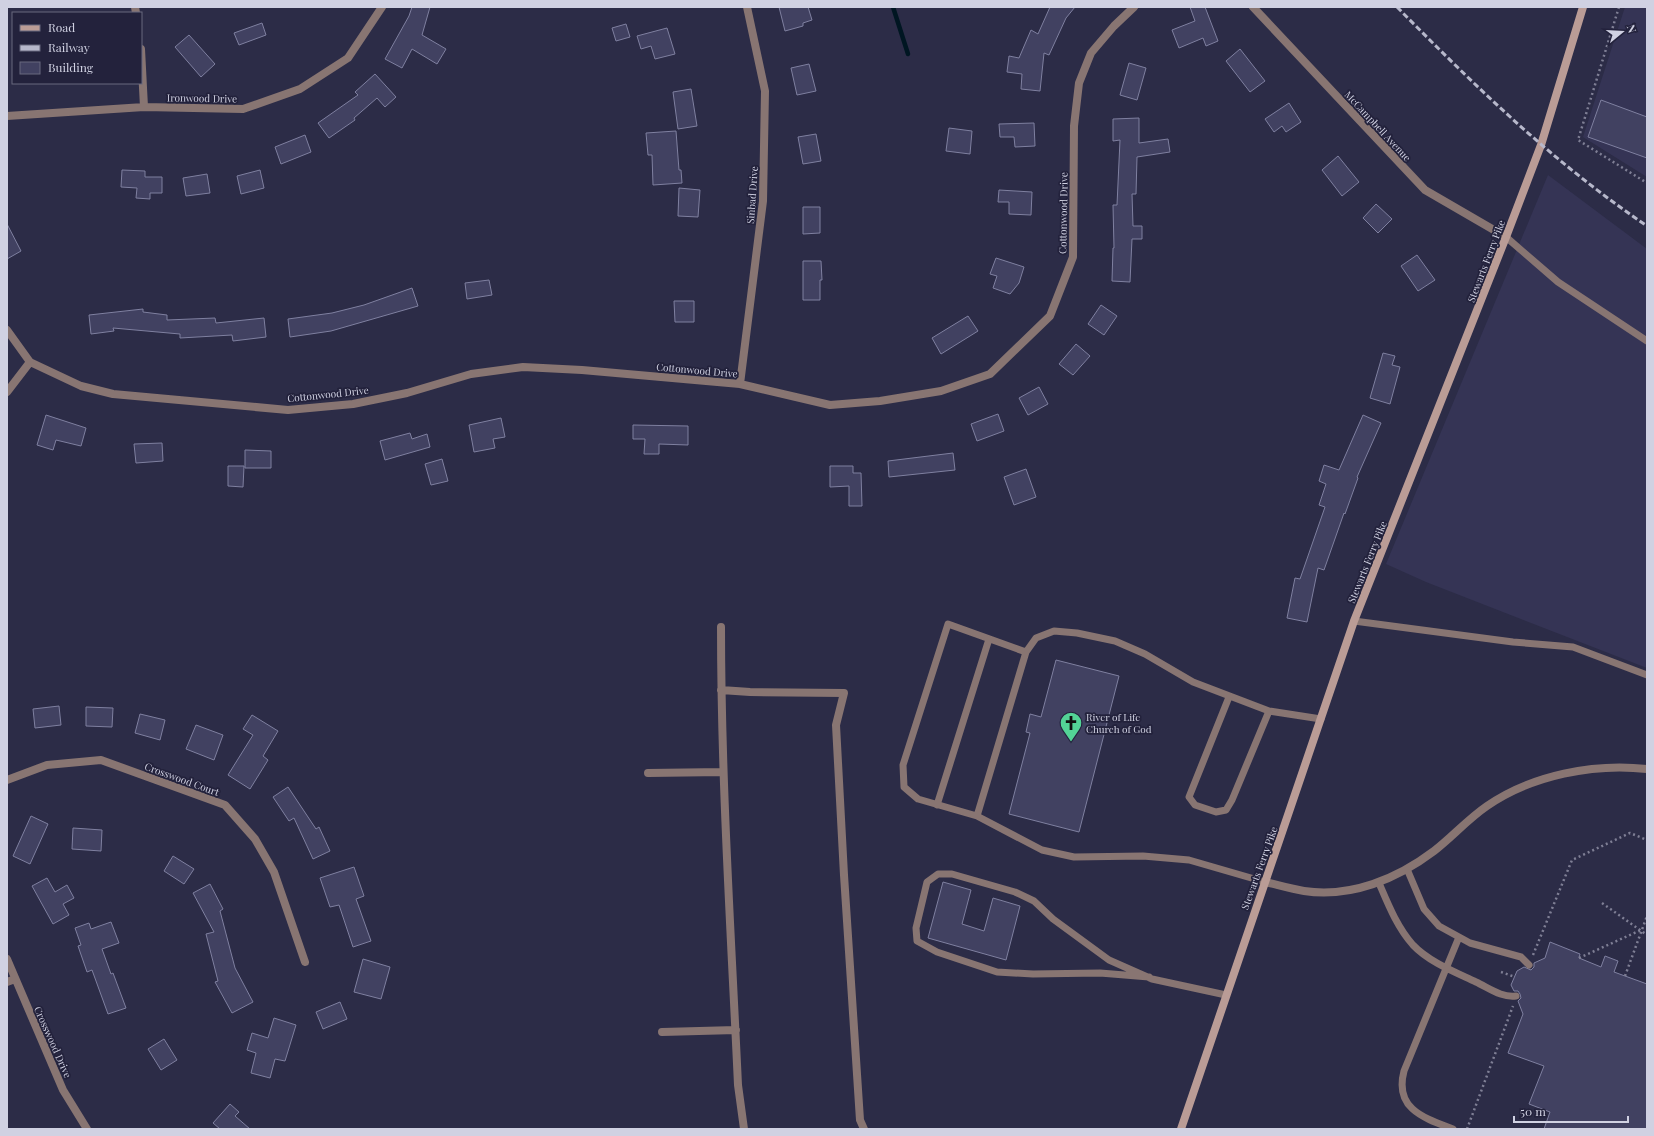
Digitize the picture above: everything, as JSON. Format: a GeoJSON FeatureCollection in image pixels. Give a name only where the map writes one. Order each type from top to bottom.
{"type":"FeatureCollection","features":[{"type":"Feature","properties":{"kind":"main road","name":"Stewarts Ferry Pike"},"geometry":{"type":"LineString","coordinates":[[1181,1129],[1354,621],[1541,145],[1583,7]]}},
{"type":"Feature","properties":{"kind":"street","name":"Ironwood Drive"},"geometry":{"type":"LineString","coordinates":[[7,116],[144,107],[242,109],[300,89],[348,58],[382,7]]}},
{"type":"Feature","properties":{"kind":"street","name":"Sinbad Drive"},"geometry":{"type":"LineString","coordinates":[[740,384],[763,201],[765,91],[747,7]]}},
{"type":"Feature","properties":{"kind":"street","name":"Cottonwood Drive"},"geometry":{"type":"LineString","coordinates":[[7,330],[30,362],[81,386],[113,394],[288,410],[353,404],[407,393],[471,374],[523,367],[582,370],[740,384],[830,405],[880,401],[941,391],[990,374],[1022,345],[1050,316],[1073,257],[1074,126],[1079,83],[1091,53],[1114,26],[1134,7]]}},
{"type":"Feature","properties":{"kind":"street","name":"McCampbell Avenue"},"geometry":{"type":"LineString","coordinates":[[1253,7],[1425,190],[1506,237]]}},
{"type":"Feature","properties":{"kind":"street"},"geometry":{"type":"LineString","coordinates":[[142,69],[144,107]]}},
{"type":"Feature","properties":{"kind":"street"},"geometry":{"type":"LineString","coordinates":[[7,392],[30,362]]}},
{"type":"Feature","properties":{"kind":"street"},"geometry":{"type":"LineString","coordinates":[[720,627],[723,772],[738,1085],[744,1129]]}},
{"type":"Feature","properties":{"kind":"street"},"geometry":{"type":"LineString","coordinates":[[721,690],[750,692],[844,693],[836,725],[860,1120],[864,1129]]}},
{"type":"Feature","properties":{"kind":"street","name":"Crosswood Court"},"geometry":{"type":"LineString","coordinates":[[7,780],[47,765],[101,760],[225,805],[255,839],[274,872],[305,962]]}},
{"type":"Feature","properties":{"kind":"street"},"geometry":{"type":"LineString","coordinates":[[1265,882],[1304,891],[1320,892],[1356,889],[1379,883],[1407,869],[1433,851],[1487,806],[1526,786],[1564,774],[1583,770],[1608,767],[1647,769]]}},
{"type":"Feature","properties":{"kind":"street"},"geometry":{"type":"LineString","coordinates":[[648,773],[723,772]]}},
{"type":"Feature","properties":{"kind":"street","name":"Crosswood Drive"},"geometry":{"type":"LineString","coordinates":[[7,960],[11,981],[63,1090],[87,1129]]}},
{"type":"Feature","properties":{"kind":"street"},"geometry":{"type":"LineString","coordinates":[[662,1032],[736,1030]]}},
{"type":"Feature","properties":{"kind":"lane"},"geometry":{"type":"LineString","coordinates":[[1506,237],[1558,282],[1647,341]]}},
{"type":"Feature","properties":{"kind":"lane"},"geometry":{"type":"LineString","coordinates":[[1354,621],[1506,641],[1573,646],[1647,675]]}},
{"type":"Feature","properties":{"kind":"lane"},"geometry":{"type":"LineString","coordinates":[[1026,652],[948,624],[903,765],[904,787],[918,799],[977,816],[1042,850],[1074,857],[1143,856],[1190,860],[1265,882]]}},
{"type":"Feature","properties":{"kind":"lane"},"geometry":{"type":"LineString","coordinates":[[977,816],[1026,652],[1036,638],[1054,631],[1077,633],[1115,641],[1145,654],[1194,682],[1269,712],[1321,719]]}},
{"type":"Feature","properties":{"kind":"lane"},"geometry":{"type":"LineString","coordinates":[[937,805],[989,639]]}},
{"type":"Feature","properties":{"kind":"lane"},"geometry":{"type":"LineString","coordinates":[[1229,697],[1189,797],[1195,805],[1216,812],[1226,810],[1232,800],[1269,712]]}},
{"type":"Feature","properties":{"kind":"lane"},"geometry":{"type":"LineString","coordinates":[[1407,869],[1420,902],[1429,916],[1439,926],[1470,943],[1516,955],[1525,960],[1529,965]]}},
{"type":"Feature","properties":{"kind":"lane"},"geometry":{"type":"LineString","coordinates":[[1149,977],[1109,960],[1053,919],[1034,901],[1015,892],[952,874],[938,874],[927,882],[916,928],[917,941],[937,952],[997,972],[1033,974],[1100,973],[1149,977],[1226,995]]}},
{"type":"Feature","properties":{"kind":"lane"},"geometry":{"type":"LineString","coordinates":[[1379,883],[1396,921],[1408,939],[1422,953],[1446,968],[1504,996],[1516,996]]}},
{"type":"Feature","properties":{"kind":"lane"},"geometry":{"type":"LineString","coordinates":[[1453,1129],[1419,1115],[1413,1110],[1404,1097],[1401,1081],[1459,938]]}},
{"type":"Feature","properties":{"kind":"path"},"geometry":{"type":"LineString","coordinates":[[1619,7],[1578,140],[1647,183]]}},
{"type":"Feature","properties":{"kind":"path"},"geometry":{"type":"LineString","coordinates":[[1529,965],[1572,860],[1630,833],[1647,840]]}},
{"type":"Feature","properties":{"kind":"path"},"geometry":{"type":"LineString","coordinates":[[1602,903],[1647,935]]}},
{"type":"Feature","properties":{"kind":"path"},"geometry":{"type":"LineString","coordinates":[[1624,976],[1647,916]]}},
{"type":"Feature","properties":{"kind":"path"},"geometry":{"type":"LineString","coordinates":[[1579,958],[1641,931]]}},
{"type":"Feature","properties":{"kind":"path"},"geometry":{"type":"LineString","coordinates":[[1501,972],[1514,977]]}},
{"type":"Feature","properties":{"kind":"path"},"geometry":{"type":"LineString","coordinates":[[1467,1129],[1516,996]]}},
{"type":"Feature","properties":{"kind":"shaded area"},"geometry":{"type":"Polygon","coordinates":[[[1625,7],[1647,7],[1647,177],[1583,137],[1625,7]]]}},
{"type":"Feature","properties":{"kind":"shaded area"},"geometry":{"type":"Polygon","coordinates":[[[1548,175],[1647,249],[1647,668],[1426,582],[1386,564],[1548,175]]]}},
{"type":"Feature","properties":{"kind":"building"},"geometry":{"type":"Polygon","coordinates":[[[412,7],[430,7],[422,35],[446,49],[437,64],[412,49],[402,68],[385,59],[409,16],[412,7]]]}},
{"type":"Feature","properties":{"kind":"building"},"geometry":{"type":"Polygon","coordinates":[[[779,7],[808,7],[812,20],[803,23],[803,26],[785,31],[779,7]]]}},
{"type":"Feature","properties":{"kind":"building"},"geometry":{"type":"Polygon","coordinates":[[[1050,7],[1075,7],[1066,18],[1049,55],[1044,53],[1040,91],[1021,89],[1022,74],[1007,72],[1009,56],[1019,58],[1031,30],[1038,34],[1050,7]]]}},
{"type":"Feature","properties":{"kind":"building"},"geometry":{"type":"Polygon","coordinates":[[[1190,7],[1205,7],[1218,41],[1206,46],[1203,38],[1179,48],[1172,30],[1195,21],[1190,7]]]}},
{"type":"Feature","properties":{"kind":"building"},"geometry":{"type":"Polygon","coordinates":[[[262,23],[266,35],[239,45],[234,33],[262,23]]]}},
{"type":"Feature","properties":{"kind":"building"},"geometry":{"type":"Polygon","coordinates":[[[626,24],[630,37],[616,41],[612,28],[626,24]]]}},
{"type":"Feature","properties":{"kind":"building"},"geometry":{"type":"Polygon","coordinates":[[[667,28],[675,54],[655,59],[651,46],[641,49],[637,36],[667,28]]]}},
{"type":"Feature","properties":{"kind":"building"},"geometry":{"type":"Polygon","coordinates":[[[189,35],[215,64],[201,77],[175,47],[189,35]]]}},
{"type":"Feature","properties":{"kind":"building"},"geometry":{"type":"Polygon","coordinates":[[[1240,49],[1265,81],[1250,92],[1226,61],[1240,49]]]}},
{"type":"Feature","properties":{"kind":"building"},"geometry":{"type":"Polygon","coordinates":[[[1129,63],[1146,68],[1137,100],[1120,95],[1129,63]]]}},
{"type":"Feature","properties":{"kind":"building"},"geometry":{"type":"Polygon","coordinates":[[[809,64],[816,91],[797,95],[791,68],[809,64]]]}},
{"type":"Feature","properties":{"kind":"building"},"geometry":{"type":"Polygon","coordinates":[[[375,74],[396,97],[385,107],[377,98],[354,118],[355,120],[329,138],[318,123],[358,95],[355,92],[375,74]]]}},
{"type":"Feature","properties":{"kind":"building"},"geometry":{"type":"Polygon","coordinates":[[[691,89],[697,126],[678,129],[673,92],[691,89]]]}},
{"type":"Feature","properties":{"kind":"building"},"geometry":{"type":"Polygon","coordinates":[[[1601,100],[1647,117],[1647,158],[1588,137],[1601,100]]]}},
{"type":"Feature","properties":{"kind":"building"},"geometry":{"type":"Polygon","coordinates":[[[1289,103],[1301,122],[1286,132],[1282,126],[1274,132],[1265,119],[1289,103]]]}},
{"type":"Feature","properties":{"kind":"building"},"geometry":{"type":"Polygon","coordinates":[[[1139,118],[1139,143],[1168,139],[1170,152],[1137,157],[1136,194],[1132,194],[1133,226],[1142,226],[1142,239],[1132,239],[1130,282],[1112,281],[1114,248],[1113,205],[1117,205],[1120,140],[1113,141],[1113,119],[1139,118]]]}},
{"type":"Feature","properties":{"kind":"building"},"geometry":{"type":"Polygon","coordinates":[[[1034,123],[1035,146],[1015,147],[1014,137],[1000,137],[999,124],[1034,123]]]}},
{"type":"Feature","properties":{"kind":"building"},"geometry":{"type":"Polygon","coordinates":[[[949,128],[972,131],[970,154],[946,151],[949,128]]]}},
{"type":"Feature","properties":{"kind":"building"},"geometry":{"type":"Polygon","coordinates":[[[676,131],[679,170],[681,170],[682,183],[653,185],[652,155],[648,155],[646,133],[676,131]]]}},
{"type":"Feature","properties":{"kind":"building"},"geometry":{"type":"Polygon","coordinates":[[[816,134],[821,161],[803,164],[798,137],[816,134]]]}},
{"type":"Feature","properties":{"kind":"building"},"geometry":{"type":"Polygon","coordinates":[[[305,135],[311,152],[281,164],[275,147],[305,135]]]}},
{"type":"Feature","properties":{"kind":"building"},"geometry":{"type":"Polygon","coordinates":[[[1338,156],[1359,182],[1342,196],[1322,170],[1338,156]]]}},
{"type":"Feature","properties":{"kind":"building"},"geometry":{"type":"Polygon","coordinates":[[[122,170],[145,171],[145,177],[162,177],[162,193],[150,193],[150,199],[136,198],[137,188],[121,187],[122,170]]]}},
{"type":"Feature","properties":{"kind":"building"},"geometry":{"type":"Polygon","coordinates":[[[260,170],[264,188],[241,194],[237,176],[260,170]]]}},
{"type":"Feature","properties":{"kind":"building"},"geometry":{"type":"Polygon","coordinates":[[[207,174],[210,193],[186,196],[183,178],[207,174]]]}},
{"type":"Feature","properties":{"kind":"building"},"geometry":{"type":"Polygon","coordinates":[[[679,188],[700,190],[698,217],[678,216],[679,188]]]}},
{"type":"Feature","properties":{"kind":"building"},"geometry":{"type":"Polygon","coordinates":[[[999,190],[1032,192],[1031,215],[1009,214],[1009,202],[998,202],[999,190]]]}},
{"type":"Feature","properties":{"kind":"building"},"geometry":{"type":"Polygon","coordinates":[[[1376,204],[1392,219],[1378,233],[1363,218],[1376,204]]]}},
{"type":"Feature","properties":{"kind":"building"},"geometry":{"type":"Polygon","coordinates":[[[803,207],[820,207],[820,233],[803,234],[803,207]]]}},
{"type":"Feature","properties":{"kind":"building"},"geometry":{"type":"Polygon","coordinates":[[[7,224],[21,251],[7,259],[7,224]]]}},
{"type":"Feature","properties":{"kind":"building"},"geometry":{"type":"Polygon","coordinates":[[[1417,255],[1435,280],[1418,291],[1401,266],[1417,255]]]}},
{"type":"Feature","properties":{"kind":"building"},"geometry":{"type":"Polygon","coordinates":[[[996,258],[1024,267],[1019,283],[1010,294],[993,288],[997,276],[990,274],[996,258]]]}},
{"type":"Feature","properties":{"kind":"building"},"geometry":{"type":"Polygon","coordinates":[[[803,261],[821,261],[822,280],[820,280],[820,300],[803,300],[803,261]]]}},
{"type":"Feature","properties":{"kind":"building"},"geometry":{"type":"Polygon","coordinates":[[[489,280],[492,295],[467,299],[465,283],[489,280]]]}},
{"type":"Feature","properties":{"kind":"building"},"geometry":{"type":"Polygon","coordinates":[[[412,288],[418,306],[331,331],[290,337],[288,319],[332,313],[364,305],[412,288]]]}},
{"type":"Feature","properties":{"kind":"building"},"geometry":{"type":"Polygon","coordinates":[[[674,301],[694,301],[694,322],[675,322],[674,301]]]}},
{"type":"Feature","properties":{"kind":"building"},"geometry":{"type":"Polygon","coordinates":[[[1101,305],[1117,316],[1104,335],[1088,324],[1101,305]]]}},
{"type":"Feature","properties":{"kind":"building"},"geometry":{"type":"Polygon","coordinates":[[[143,309],[143,312],[167,315],[167,320],[215,318],[216,323],[264,318],[266,337],[233,341],[232,335],[180,338],[180,334],[113,328],[114,331],[91,334],[89,315],[143,309]]]}},
{"type":"Feature","properties":{"kind":"building"},"geometry":{"type":"Polygon","coordinates":[[[968,316],[978,331],[941,354],[932,338],[968,316]]]}},
{"type":"Feature","properties":{"kind":"building"},"geometry":{"type":"Polygon","coordinates":[[[1076,344],[1090,356],[1073,375],[1059,364],[1076,344]]]}},
{"type":"Feature","properties":{"kind":"building"},"geometry":{"type":"Polygon","coordinates":[[[1383,353],[1395,356],[1392,365],[1400,367],[1390,404],[1370,398],[1383,353]]]}},
{"type":"Feature","properties":{"kind":"building"},"geometry":{"type":"Polygon","coordinates":[[[1039,387],[1048,404],[1028,415],[1019,398],[1039,387]]]}},
{"type":"Feature","properties":{"kind":"building"},"geometry":{"type":"Polygon","coordinates":[[[998,414],[1004,431],[977,441],[971,424],[998,414]]]}},
{"type":"Feature","properties":{"kind":"building"},"geometry":{"type":"Polygon","coordinates":[[[46,415],[86,428],[81,446],[56,440],[53,450],[37,445],[46,415]]]}},
{"type":"Feature","properties":{"kind":"building"},"geometry":{"type":"Polygon","coordinates":[[[1363,415],[1381,423],[1357,477],[1358,478],[1324,570],[1318,568],[1307,622],[1287,618],[1295,578],[1300,579],[1325,507],[1319,505],[1326,484],[1319,481],[1324,465],[1339,470],[1363,415]]]}},
{"type":"Feature","properties":{"kind":"building"},"geometry":{"type":"Polygon","coordinates":[[[501,418],[505,437],[493,439],[495,448],[474,452],[469,425],[501,418]]]}},
{"type":"Feature","properties":{"kind":"building"},"geometry":{"type":"Polygon","coordinates":[[[633,425],[688,426],[688,445],[659,444],[659,454],[644,454],[645,439],[633,439],[633,425]]]}},
{"type":"Feature","properties":{"kind":"building"},"geometry":{"type":"Polygon","coordinates":[[[410,433],[412,439],[427,434],[430,447],[385,460],[380,441],[410,433]]]}},
{"type":"Feature","properties":{"kind":"building"},"geometry":{"type":"Polygon","coordinates":[[[162,443],[163,461],[136,463],[134,444],[162,443]]]}},
{"type":"Feature","properties":{"kind":"building"},"geometry":{"type":"Polygon","coordinates":[[[245,450],[271,451],[271,468],[245,468],[245,450]]]}},
{"type":"Feature","properties":{"kind":"building"},"geometry":{"type":"Polygon","coordinates":[[[953,453],[955,470],[889,477],[888,461],[953,453]]]}},
{"type":"Feature","properties":{"kind":"building"},"geometry":{"type":"Polygon","coordinates":[[[442,459],[448,481],[431,485],[425,464],[442,459]]]}},
{"type":"Feature","properties":{"kind":"building"},"geometry":{"type":"Polygon","coordinates":[[[228,466],[244,466],[243,487],[228,486],[228,466]]]}},
{"type":"Feature","properties":{"kind":"building"},"geometry":{"type":"Polygon","coordinates":[[[830,466],[853,466],[853,473],[861,473],[862,506],[849,506],[849,486],[830,487],[830,466]]]}},
{"type":"Feature","properties":{"kind":"building"},"geometry":{"type":"Polygon","coordinates":[[[1026,469],[1036,497],[1014,505],[1004,477],[1026,469]]]}},
{"type":"Feature","properties":{"kind":"building","name":"River of Life Church of God"},"geometry":{"type":"Polygon","coordinates":[[[1056,660],[1119,676],[1079,832],[1009,814],[1030,733],[1026,732],[1030,714],[1041,717],[1056,660]]]}},
{"type":"Feature","properties":{"kind":"building"},"geometry":{"type":"Polygon","coordinates":[[[59,706],[61,725],[35,728],[33,709],[59,706]]]}},
{"type":"Feature","properties":{"kind":"building"},"geometry":{"type":"Polygon","coordinates":[[[86,707],[113,708],[112,727],[86,726],[86,707]]]}},
{"type":"Feature","properties":{"kind":"building"},"geometry":{"type":"Polygon","coordinates":[[[140,714],[165,720],[160,740],[135,733],[140,714]]]}},
{"type":"Feature","properties":{"kind":"building"},"geometry":{"type":"Polygon","coordinates":[[[252,715],[278,731],[263,756],[268,760],[250,789],[228,775],[253,735],[243,729],[252,715]]]}},
{"type":"Feature","properties":{"kind":"building"},"geometry":{"type":"Polygon","coordinates":[[[196,725],[223,735],[214,760],[186,749],[196,725]]]}},
{"type":"Feature","properties":{"kind":"building"},"geometry":{"type":"Polygon","coordinates":[[[288,787],[316,829],[319,827],[330,851],[313,859],[294,818],[289,821],[273,797],[288,787]]]}},
{"type":"Feature","properties":{"kind":"building"},"geometry":{"type":"Polygon","coordinates":[[[31,816],[48,824],[30,864],[13,856],[31,816]]]}},
{"type":"Feature","properties":{"kind":"building"},"geometry":{"type":"Polygon","coordinates":[[[73,828],[102,830],[101,851],[72,849],[73,828]]]}},
{"type":"Feature","properties":{"kind":"building"},"geometry":{"type":"Polygon","coordinates":[[[173,856],[194,869],[184,884],[164,871],[173,856]]]}},
{"type":"Feature","properties":{"kind":"building"},"geometry":{"type":"Polygon","coordinates":[[[354,867],[364,896],[356,899],[371,941],[353,947],[339,905],[330,907],[320,878],[354,867]]]}},
{"type":"Feature","properties":{"kind":"building"},"geometry":{"type":"Polygon","coordinates":[[[47,878],[55,892],[67,885],[74,898],[63,904],[69,915],[53,924],[32,886],[47,878]]]}},
{"type":"Feature","properties":{"kind":"building"},"geometry":{"type":"Polygon","coordinates":[[[943,882],[971,890],[962,924],[984,931],[993,898],[1020,906],[1006,960],[928,938],[943,882]]]}},
{"type":"Feature","properties":{"kind":"building"},"geometry":{"type":"Polygon","coordinates":[[[210,884],[223,909],[220,911],[235,968],[253,1002],[232,1013],[215,982],[218,981],[206,934],[214,932],[193,893],[210,884]]]}},
{"type":"Feature","properties":{"kind":"building"},"geometry":{"type":"Polygon","coordinates":[[[111,922],[119,943],[102,949],[126,1008],[108,1014],[92,970],[87,972],[78,946],[81,945],[75,928],[89,923],[91,929],[111,922]]]}},
{"type":"Feature","properties":{"kind":"building"},"geometry":{"type":"Polygon","coordinates":[[[1550,942],[1580,954],[1579,958],[1601,967],[1605,956],[1618,961],[1614,972],[1647,984],[1647,1129],[1544,1129],[1550,1112],[1529,1104],[1544,1066],[1508,1053],[1523,1014],[1518,1001],[1521,998],[1520,994],[1518,991],[1514,991],[1511,985],[1517,971],[1524,967],[1531,970],[1534,967],[1534,963],[1545,958],[1550,942]]]}},
{"type":"Feature","properties":{"kind":"building"},"geometry":{"type":"Polygon","coordinates":[[[363,959],[390,967],[381,999],[354,992],[363,959]]]}},
{"type":"Feature","properties":{"kind":"building"},"geometry":{"type":"Polygon","coordinates":[[[340,1002],[347,1019],[323,1029],[316,1012],[340,1002]]]}},
{"type":"Feature","properties":{"kind":"building"},"geometry":{"type":"Polygon","coordinates":[[[274,1018],[296,1025],[285,1061],[275,1059],[270,1078],[251,1073],[256,1053],[247,1050],[252,1033],[268,1038],[274,1018]]]}},
{"type":"Feature","properties":{"kind":"building"},"geometry":{"type":"Polygon","coordinates":[[[164,1039],[177,1060],[161,1070],[148,1049],[164,1039]]]}},
{"type":"Feature","properties":{"kind":"building"},"geometry":{"type":"Polygon","coordinates":[[[230,1104],[239,1112],[235,1116],[250,1129],[220,1129],[213,1123],[230,1104]]]}},
{"type":"Feature","properties":{"kind":"waterway"},"geometry":{"type":"LineString","coordinates":[[893,7],[908,54]]}},
{"type":"Feature","properties":{"kind":"railway"},"geometry":{"type":"LineString","coordinates":[[1397,7],[1456,66],[1517,123],[1580,176],[1647,226]]}},
{"type":"Feature","properties":{"kind":"place","name":"River of Life Church of God"},"geometry":{"type":"Point","coordinates":[1071,742]}}]}
